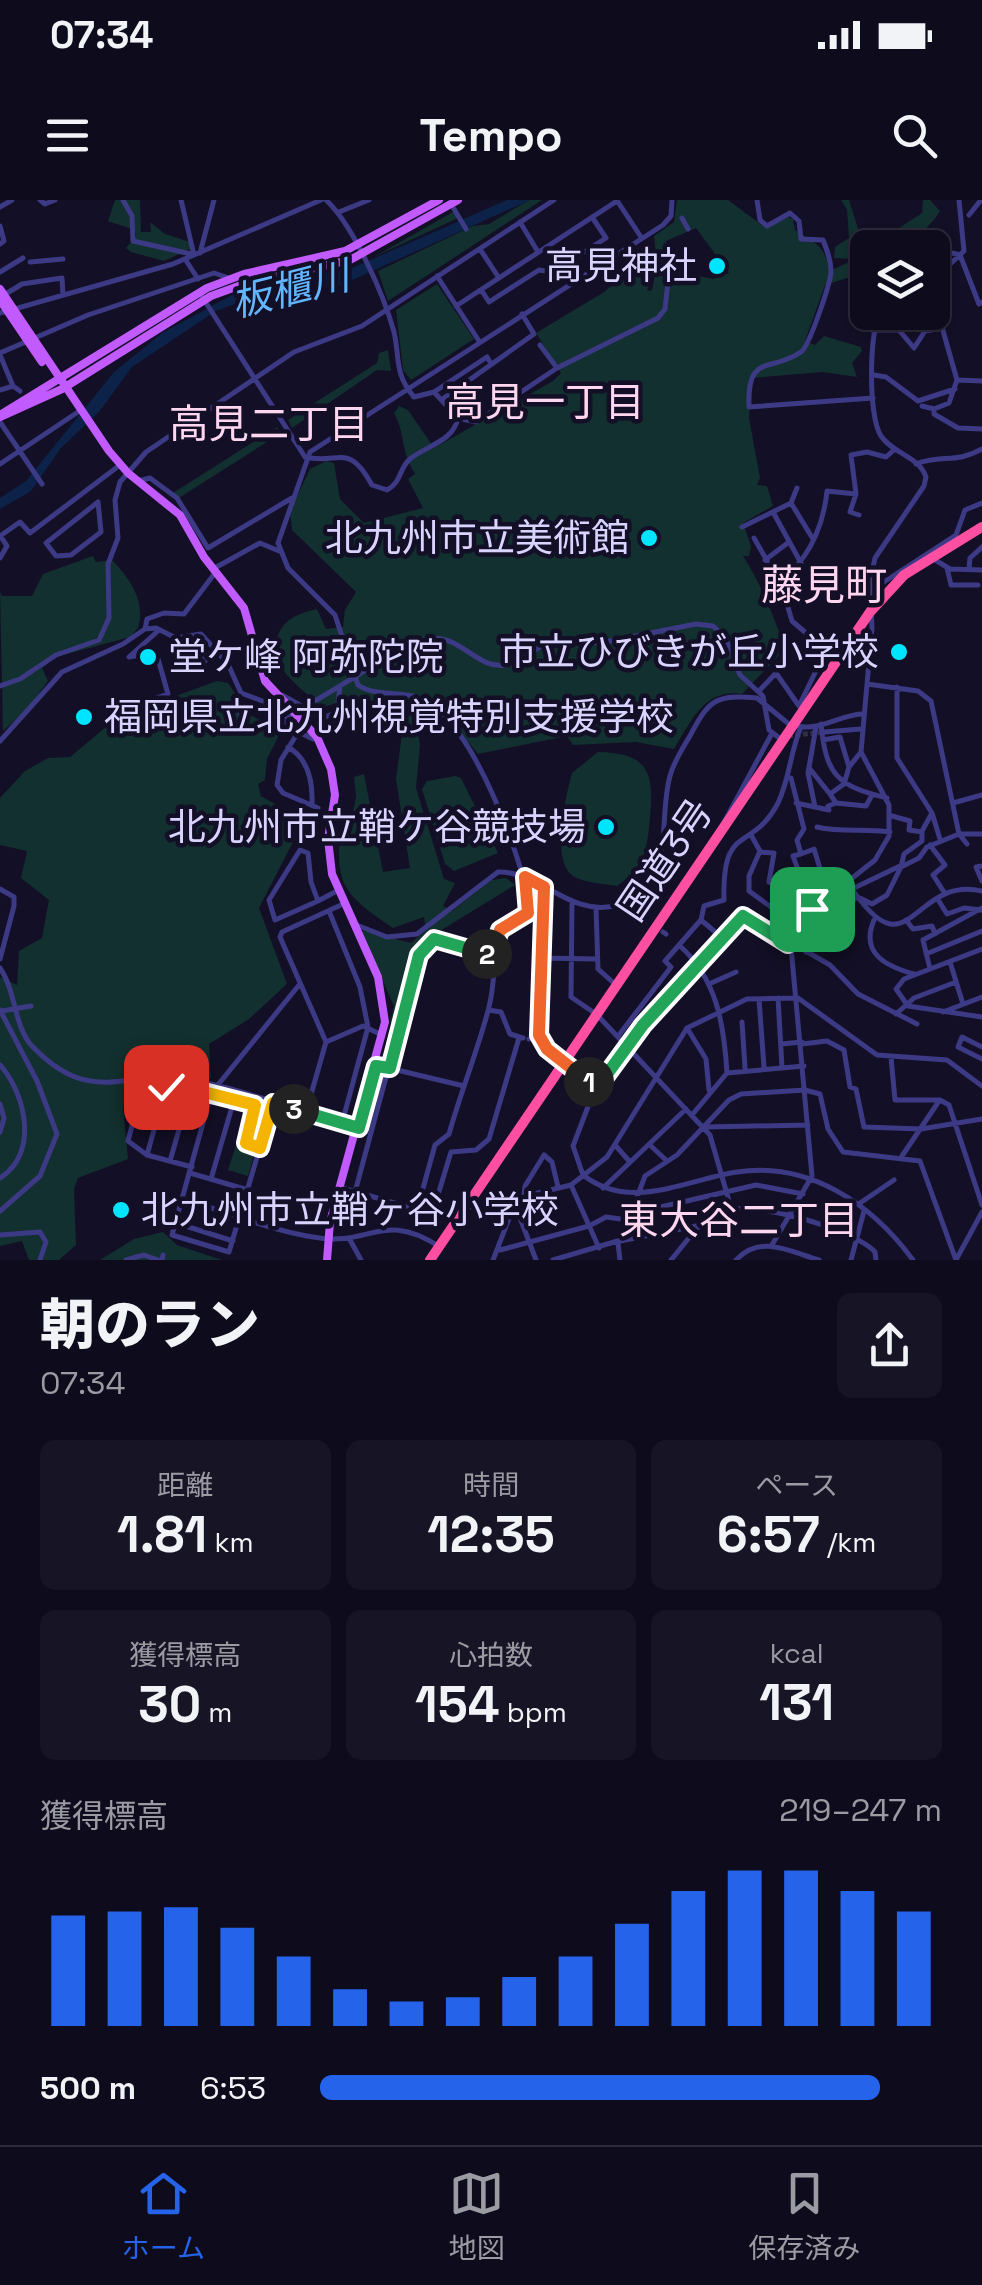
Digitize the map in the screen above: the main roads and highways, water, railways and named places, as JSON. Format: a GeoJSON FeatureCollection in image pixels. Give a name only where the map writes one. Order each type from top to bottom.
{"type":"FeatureCollection","features":[{"type":"Feature","properties":{"kind":"highway","name":"国道3号"},"geometry":{"type":"LineString","coordinates":[[432,1260],[871,616],[918,568],[982,530]]}},
{"type":"Feature","properties":{"kind":"highway","name":"国道3号"},"geometry":{"type":"LineString","coordinates":[[598,1016],[722,829],[797,726]]}},
{"type":"Feature","properties":{"kind":"main road"},"geometry":{"type":"LineString","coordinates":[[0,418],[203,299],[244,284],[321,268],[360,254],[438,200]]}},
{"type":"Feature","properties":{"kind":"main road"},"geometry":{"type":"LineString","coordinates":[[425,208],[456,206]]}},
{"type":"Feature","properties":{"kind":"main road"},"geometry":{"type":"LineString","coordinates":[[203,299],[218,278],[360,254]]}},
{"type":"Feature","properties":{"kind":"main road"},"geometry":{"type":"LineString","coordinates":[[1,295],[7,311],[118,466],[175,515],[244,608],[259,668],[274,698],[313,740],[330,783],[324,851],[335,892],[374,978],[380,1034],[326,1239],[325,1260]]}},
{"type":"Feature","properties":{"kind":"main road"},"geometry":{"type":"LineString","coordinates":[[127,474],[180,515],[214,572]]}},
{"type":"Feature","properties":{"kind":"main road"},"geometry":{"type":"LineString","coordinates":[[274,698],[317,737],[332,769],[335,794],[328,839],[330,864],[378,976],[384,1007],[376,1066],[356,1127]]}},
{"type":"Feature","properties":{"kind":"water","name":"板櫃川"},"geometry":{"type":"Polygon","coordinates":[[[507,200],[530,200],[339,286],[243,301],[216,311],[132,367],[99,412],[61,448],[31,491],[0,509],[0,498],[26,481],[114,372],[162,333],[234,294],[352,268],[507,200]]]}},
{"type":"Feature","properties":{"kind":"tunnel"},"geometry":{"type":"LineString","coordinates":[[788,736],[824,732]]}},
{"type":"Feature","properties":{"kind":"place","name":"高見神社"},"geometry":{"type":"Point","coordinates":[717,266]}},
{"type":"Feature","properties":{"kind":"place","name":"北九州市立美術館"},"geometry":{"type":"Point","coordinates":[649,538]}},
{"type":"Feature","properties":{"kind":"place","name":"市立ひびきが丘小学校"},"geometry":{"type":"Point","coordinates":[899,652]}},
{"type":"Feature","properties":{"kind":"place","name":"堂ケ峰 阿弥陀院"},"geometry":{"type":"Point","coordinates":[148,657]}},
{"type":"Feature","properties":{"kind":"place","name":"福岡県立北九州視覚特別支援学校"},"geometry":{"type":"Point","coordinates":[84,717]}},
{"type":"Feature","properties":{"kind":"place","name":"北九州市立鞘ケ谷競技場"},"geometry":{"type":"Point","coordinates":[606,827]}},
{"type":"Feature","properties":{"kind":"place","name":"北九州市立鞘ヶ谷小学校"},"geometry":{"type":"Point","coordinates":[121,1210]}},
{"type":"Feature","properties":{"kind":"district","name":"高見一丁目"},"geometry":{"type":"Point","coordinates":[545,402]}},
{"type":"Feature","properties":{"kind":"district","name":"高見二丁目"},"geometry":{"type":"Point","coordinates":[269,424]}},
{"type":"Feature","properties":{"kind":"district","name":"藤見町"},"geometry":{"type":"Point","coordinates":[824,585]}},
{"type":"Feature","properties":{"kind":"district","name":"東大谷二丁目"},"geometry":{"type":"Point","coordinates":[739,1220]}}]}
